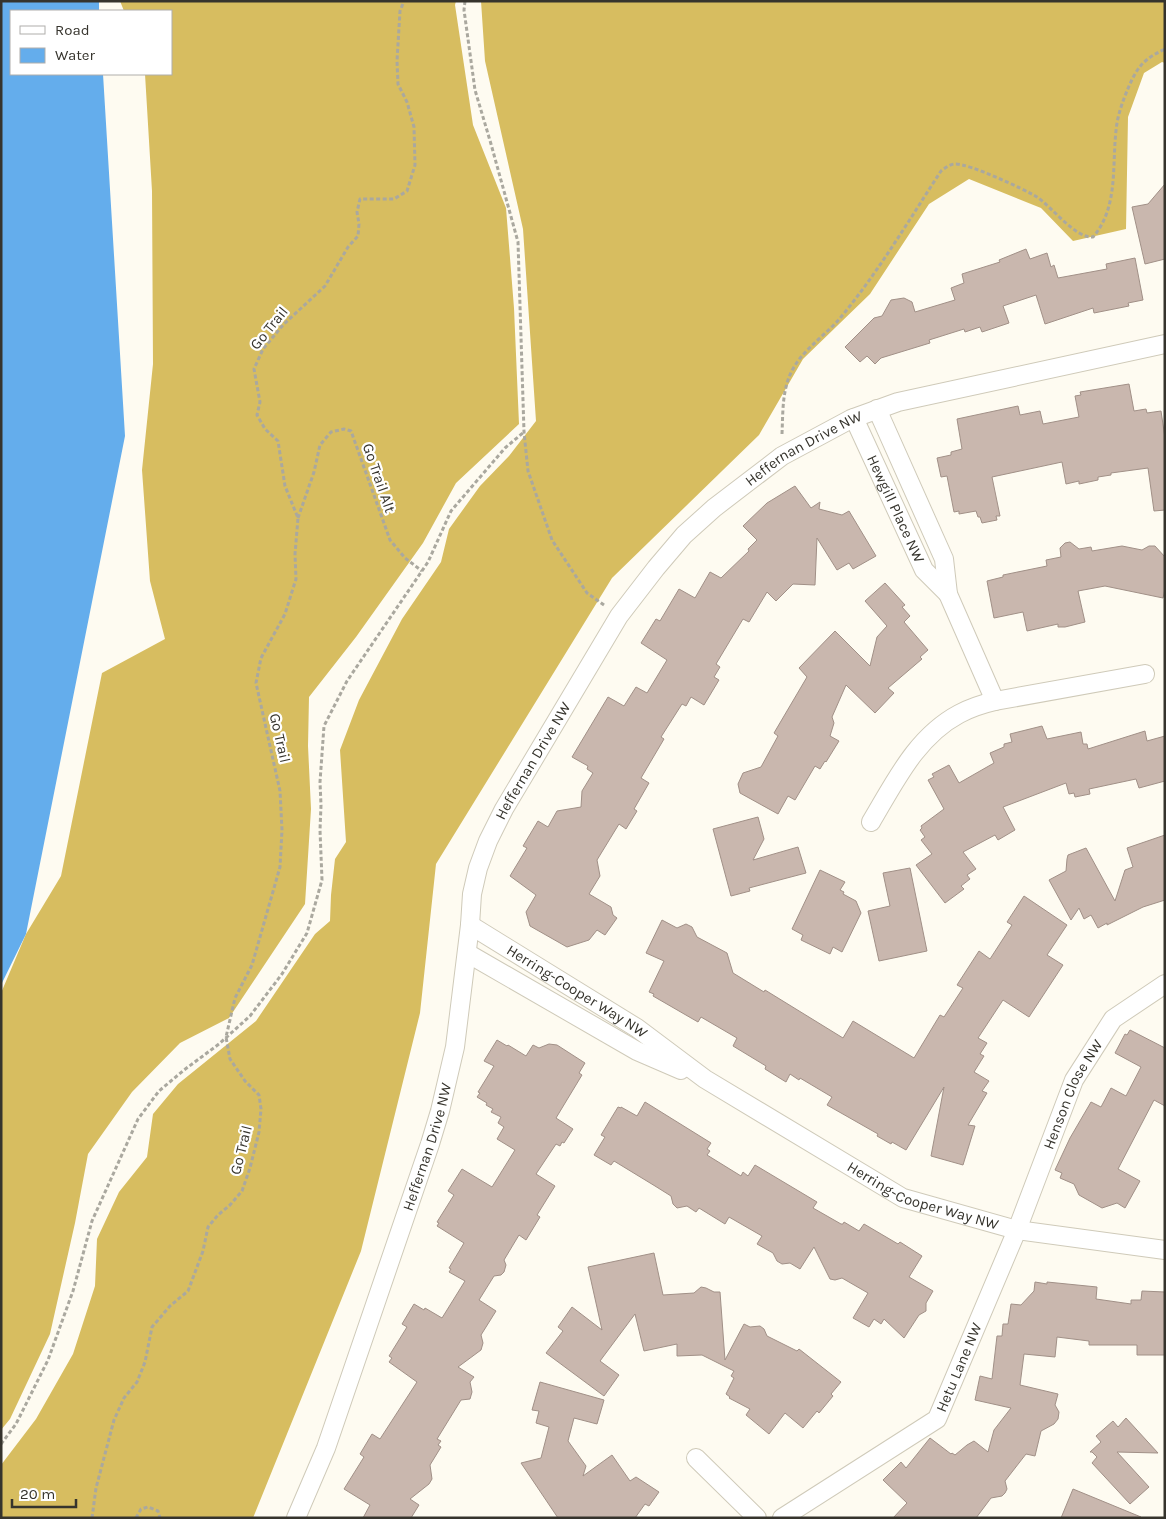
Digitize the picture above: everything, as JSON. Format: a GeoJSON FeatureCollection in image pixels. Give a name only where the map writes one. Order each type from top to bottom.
{"type":"FeatureCollection","features":[{"type":"Feature","properties":{"kind":"street","name":"Heffernan Drive NW"},"geometry":{"type":"LineString","coordinates":[[296,1518],[326,1448],[435,1127],[455,1047],[467,953],[472,894],[478,868],[488,841],[504,809],[619,616],[684,535],[714,508],[782,456],[854,418],[925,395],[1165,344]]}},
{"type":"Feature","properties":{"kind":"street","name":"Hewgill Place NW"},"geometry":{"type":"LineString","coordinates":[[877,409],[944,559],[948,594],[995,701]]}},
{"type":"Feature","properties":{"kind":"street","name":"Hewgill Place NW"},"geometry":{"type":"LineString","coordinates":[[854,418],[924,570],[948,594]]}},
{"type":"Feature","properties":{"kind":"street"},"geometry":{"type":"LineString","coordinates":[[870,822],[912,754],[924,741],[958,714],[995,701],[1144,674]]}},
{"type":"Feature","properties":{"kind":"street","name":"Herring-Cooper Way NW"},"geometry":{"type":"LineString","coordinates":[[470,925],[637,1028],[705,1079],[903,1198],[1017,1230],[1165,1250]]}},
{"type":"Feature","properties":{"kind":"street","name":"Herring-Cooper Way NW"},"geometry":{"type":"LineString","coordinates":[[467,953],[637,1051],[705,1079]]}},
{"type":"Feature","properties":{"kind":"street","name":"Henson Close NW"},"geometry":{"type":"LineString","coordinates":[[1017,1230],[1074,1080],[1112,1019],[1165,984]]}},
{"type":"Feature","properties":{"kind":"street","name":"Hetu Lane NW"},"geometry":{"type":"LineString","coordinates":[[782,1518],[938,1419],[1017,1230]]}},
{"type":"Feature","properties":{"kind":"street"},"geometry":{"type":"LineString","coordinates":[[696,1458],[757,1518]]}},
{"type":"Feature","properties":{"kind":"path","name":"Go Trail"},"geometry":{"type":"LineString","coordinates":[[92,1518],[96,1488],[114,1420],[124,1398],[137,1382],[145,1362],[152,1327],[170,1306],[188,1291],[203,1251],[208,1228],[218,1214],[230,1205],[242,1191],[259,1132],[261,1109],[259,1095],[245,1081],[230,1059],[226,1038],[236,998],[252,965],[280,867],[282,830],[280,791],[256,683],[261,658],[285,614],[296,579],[295,554],[298,518],[285,486],[278,440],[265,429],[257,415],[260,402],[254,369],[263,349],[283,325],[325,286],[348,247],[358,236],[360,224],[357,212],[360,199],[394,199],[407,191],[415,165],[414,127],[407,102],[398,84],[397,61],[400,11],[404,1]]}},
{"type":"Feature","properties":{"kind":"path"},"geometry":{"type":"LineString","coordinates":[[465,1],[464,10],[475,90],[518,242],[524,432],[528,471],[552,540],[587,593],[619,616]]}},
{"type":"Feature","properties":{"kind":"path"},"geometry":{"type":"LineString","coordinates":[[782,456],[783,398],[794,367],[802,356],[840,318],[873,275],[941,171],[953,163],[966,165],[989,174],[1038,197],[1069,225],[1088,238],[1093,237],[1100,230],[1112,194],[1117,122],[1126,93],[1136,70],[1150,56],[1165,50]]}},
{"type":"Feature","properties":{"kind":"path","name":"Go Trail Alt"},"geometry":{"type":"LineString","coordinates":[[298,518],[314,472],[320,445],[332,432],[344,429],[351,431],[390,540],[405,558],[422,571]]}},
{"type":"Feature","properties":{"kind":"path"},"geometry":{"type":"LineString","coordinates":[[1,1444],[16,1424],[48,1360],[73,1291],[92,1221],[138,1119],[159,1091],[226,1038],[250,1016],[282,974],[307,933],[322,880],[320,782],[324,726],[347,680],[422,571],[451,511],[506,448],[524,432]]}},
{"type":"Feature","properties":{"kind":"path"},"geometry":{"type":"LineString","coordinates":[[136,1518],[141,1509],[148,1507],[158,1511],[160,1518]]}},
{"type":"Feature","properties":{"kind":"shaded area"},"geometry":{"type":"Polygon","coordinates":[[[120,1],[456,1],[455,5],[473,125],[506,208],[514,308],[519,424],[456,483],[423,543],[356,637],[309,697],[308,746],[311,809],[305,904],[229,1018],[180,1043],[132,1092],[88,1154],[75,1223],[50,1334],[10,1419],[1,1430],[1,993],[26,934],[61,876],[102,673],[165,639],[150,581],[142,470],[153,364],[152,191],[145,75],[172,75],[172,10],[124,10],[120,1]]]}},
{"type":"Feature","properties":{"kind":"shaded area"},"geometry":{"type":"Polygon","coordinates":[[[481,1],[1165,1],[1165,63],[1162,62],[1144,73],[1128,117],[1126,229],[1073,241],[1041,208],[969,179],[929,204],[870,294],[803,359],[759,435],[612,578],[436,864],[420,1013],[361,1251],[253,1518],[1,1518],[1,1465],[36,1419],[73,1354],[95,1286],[97,1239],[119,1192],[147,1157],[153,1114],[178,1084],[256,1021],[315,934],[330,921],[335,859],[346,842],[340,750],[359,700],[402,619],[441,562],[449,529],[480,486],[509,456],[536,421],[523,229],[485,61],[481,1]]]}},
{"type":"Feature","properties":{"kind":"water"},"geometry":{"type":"Polygon","coordinates":[[[1,1],[99,1],[99,10],[10,10],[10,75],[103,75],[125,436],[26,934],[1,985],[1,1]]]}},
{"type":"Feature","properties":{"kind":"building"},"geometry":{"type":"Polygon","coordinates":[[[1165,184],[1165,259],[1145,264],[1132,207],[1148,204],[1165,184]]]}},
{"type":"Feature","properties":{"kind":"building"},"geometry":{"type":"Polygon","coordinates":[[[1026,249],[1030,259],[1047,253],[1051,267],[1054,265],[1058,278],[1107,269],[1106,264],[1135,258],[1143,300],[1128,303],[1129,306],[1094,313],[1093,308],[1045,324],[1036,295],[1003,306],[1009,323],[982,332],[980,327],[965,332],[964,329],[929,340],[930,343],[881,358],[875,364],[867,356],[860,362],[845,347],[874,318],[882,316],[891,300],[904,298],[912,302],[915,312],[955,300],[951,288],[964,283],[962,274],[1000,262],[999,260],[1026,249]]]}},
{"type":"Feature","properties":{"kind":"building"},"geometry":{"type":"Polygon","coordinates":[[[1129,384],[1134,411],[1146,409],[1147,413],[1161,411],[1165,438],[1165,510],[1154,511],[1148,468],[1111,473],[1111,475],[1098,477],[1098,480],[1079,484],[1079,481],[1066,484],[1062,462],[992,477],[1000,516],[996,516],[997,520],[982,523],[976,511],[959,514],[959,511],[954,512],[947,476],[941,477],[937,458],[951,455],[951,452],[962,449],[957,419],[1018,406],[1020,415],[1040,411],[1043,424],[1079,417],[1075,396],[1081,395],[1080,392],[1129,384]]]}},
{"type":"Feature","properties":{"kind":"building"},"geometry":{"type":"Polygon","coordinates":[[[795,486],[811,508],[820,502],[819,509],[842,515],[849,511],[876,556],[853,569],[849,563],[837,570],[817,538],[815,585],[793,584],[776,601],[767,592],[749,622],[743,619],[716,664],[720,667],[714,677],[719,680],[704,705],[691,697],[686,706],[682,704],[661,737],[664,739],[641,778],[649,783],[634,809],[637,811],[626,829],[619,824],[597,860],[600,876],[589,894],[611,907],[613,915],[617,918],[605,935],[597,930],[589,940],[567,947],[530,926],[526,912],[536,895],[510,876],[527,848],[523,846],[538,821],[548,827],[557,811],[581,807],[582,791],[593,773],[587,769],[588,766],[572,757],[608,697],[624,706],[636,687],[647,693],[667,660],[641,643],[656,619],[660,621],[679,589],[695,598],[710,572],[721,578],[749,551],[748,549],[757,540],[743,526],[767,503],[795,486]]]}},
{"type":"Feature","properties":{"kind":"building"},"geometry":{"type":"Polygon","coordinates":[[[1070,542],[1079,549],[1091,547],[1092,551],[1122,546],[1142,550],[1149,546],[1155,546],[1165,557],[1165,589],[1163,598],[1105,586],[1078,591],[1085,622],[1065,627],[1058,627],[1058,624],[1027,631],[1023,612],[994,618],[987,581],[1003,577],[1003,575],[1047,566],[1046,560],[1061,557],[1060,548],[1065,543],[1070,542]]]}},
{"type":"Feature","properties":{"kind":"building"},"geometry":{"type":"Polygon","coordinates":[[[885,583],[905,605],[902,607],[910,616],[904,622],[928,650],[920,657],[922,659],[888,688],[894,693],[875,713],[846,685],[832,717],[834,723],[830,736],[839,741],[820,769],[815,766],[795,800],[788,796],[778,814],[740,793],[738,784],[743,773],[761,767],[778,736],[774,733],[807,677],[799,668],[835,631],[870,666],[877,637],[887,626],[865,601],[885,583]]]}},
{"type":"Feature","properties":{"kind":"building"},"geometry":{"type":"Polygon","coordinates":[[[1042,726],[1047,739],[1081,732],[1083,744],[1087,744],[1088,749],[1145,731],[1147,741],[1165,736],[1165,781],[1139,788],[1136,779],[1089,789],[1090,794],[1075,797],[1074,793],[1069,794],[1066,783],[1003,807],[1015,830],[998,840],[995,835],[963,852],[976,869],[967,875],[970,879],[961,886],[964,889],[945,903],[916,865],[932,854],[921,840],[925,837],[920,830],[921,826],[944,809],[928,780],[934,777],[932,774],[949,765],[959,783],[994,763],[990,753],[1004,747],[1004,744],[1012,742],[1010,734],[1042,726]]]}},
{"type":"Feature","properties":{"kind":"building"},"geometry":{"type":"Polygon","coordinates":[[[758,817],[764,839],[753,860],[798,847],[806,873],[749,888],[750,891],[731,896],[713,829],[758,817]]]}},
{"type":"Feature","properties":{"kind":"building"},"geometry":{"type":"Polygon","coordinates":[[[1165,835],[1165,900],[1143,907],[1098,928],[1091,915],[1084,919],[1079,908],[1071,920],[1049,880],[1066,871],[1068,855],[1086,848],[1115,901],[1125,870],[1133,867],[1127,848],[1165,835]]]}},
{"type":"Feature","properties":{"kind":"building"},"geometry":{"type":"Polygon","coordinates":[[[910,868],[927,951],[879,961],[868,911],[890,906],[883,873],[910,868]]]}},
{"type":"Feature","properties":{"kind":"building"},"geometry":{"type":"Polygon","coordinates":[[[820,870],[845,882],[840,890],[844,892],[843,894],[856,901],[861,913],[842,952],[833,947],[830,954],[801,940],[803,935],[792,929],[820,870]]]}},
{"type":"Feature","properties":{"kind":"building"},"geometry":{"type":"Polygon","coordinates":[[[1024,896],[1067,925],[1047,955],[1063,965],[1029,1017],[1003,1000],[978,1038],[987,1043],[980,1054],[984,1056],[974,1072],[989,1081],[982,1091],[987,1093],[968,1125],[975,1126],[963,1165],[931,1156],[944,1087],[906,1150],[892,1142],[891,1144],[877,1136],[878,1134],[827,1105],[832,1097],[800,1078],[799,1080],[790,1074],[786,1082],[765,1069],[766,1066],[733,1046],[737,1038],[701,1017],[698,1022],[649,992],[664,961],[646,953],[662,920],[677,928],[686,924],[692,927],[697,937],[727,953],[733,973],[764,992],[765,990],[843,1038],[853,1021],[914,1058],[940,1015],[944,1017],[963,988],[957,985],[979,951],[990,959],[1012,925],[1007,922],[1024,896]]]}},
{"type":"Feature","properties":{"kind":"building"},"geometry":{"type":"Polygon","coordinates":[[[1130,1030],[1165,1048],[1165,1106],[1154,1100],[1118,1169],[1140,1181],[1125,1208],[1117,1203],[1102,1208],[1079,1195],[1074,1184],[1060,1178],[1062,1173],[1055,1170],[1070,1138],[1091,1102],[1101,1107],[1111,1088],[1126,1096],[1141,1067],[1115,1053],[1125,1034],[1127,1035],[1130,1030]]]}},
{"type":"Feature","properties":{"kind":"building"},"geometry":{"type":"Polygon","coordinates":[[[497,1040],[526,1056],[533,1045],[539,1048],[549,1044],[557,1045],[585,1063],[579,1073],[582,1075],[556,1118],[573,1129],[564,1143],[562,1142],[560,1146],[556,1144],[536,1174],[555,1186],[537,1215],[540,1217],[526,1240],[519,1235],[504,1260],[506,1265],[504,1272],[501,1275],[494,1276],[479,1300],[496,1311],[481,1335],[483,1343],[481,1350],[458,1367],[474,1377],[470,1382],[472,1392],[470,1399],[461,1400],[437,1439],[441,1441],[438,1445],[441,1447],[430,1465],[432,1479],[429,1484],[410,1499],[419,1505],[411,1518],[363,1518],[370,1505],[344,1489],[364,1457],[360,1454],[372,1434],[380,1439],[417,1382],[389,1362],[392,1358],[389,1356],[407,1327],[402,1324],[414,1304],[442,1318],[465,1281],[449,1272],[451,1269],[449,1268],[464,1243],[437,1226],[439,1223],[437,1222],[454,1195],[448,1191],[462,1169],[492,1187],[515,1150],[497,1139],[504,1127],[498,1123],[501,1117],[491,1112],[493,1109],[477,1097],[480,1093],[478,1092],[494,1066],[484,1061],[497,1040]]]}},
{"type":"Feature","properties":{"kind":"building"},"geometry":{"type":"Polygon","coordinates":[[[645,1102],[711,1143],[707,1149],[710,1151],[707,1155],[741,1176],[743,1172],[748,1176],[755,1165],[817,1202],[813,1208],[841,1224],[844,1222],[859,1231],[864,1224],[898,1244],[900,1242],[922,1256],[909,1277],[933,1291],[926,1303],[926,1311],[919,1315],[904,1338],[884,1319],[881,1324],[874,1319],[869,1327],[853,1318],[868,1293],[842,1278],[830,1279],[814,1247],[800,1269],[790,1263],[782,1264],[777,1261],[773,1253],[757,1244],[762,1236],[729,1217],[725,1224],[699,1208],[696,1212],[687,1206],[677,1208],[673,1204],[671,1196],[614,1161],[611,1165],[594,1155],[605,1137],[601,1135],[618,1107],[637,1116],[645,1102]]]}},
{"type":"Feature","properties":{"kind":"building"},"geometry":{"type":"Polygon","coordinates":[[[654,1253],[663,1295],[694,1293],[701,1287],[714,1292],[720,1292],[725,1360],[744,1324],[750,1327],[760,1326],[764,1329],[767,1336],[797,1351],[799,1349],[841,1382],[831,1394],[833,1396],[819,1413],[817,1411],[803,1428],[785,1413],[769,1434],[746,1415],[750,1409],[729,1398],[726,1394],[734,1378],[731,1376],[734,1371],[702,1355],[677,1356],[677,1344],[644,1351],[635,1314],[600,1361],[619,1375],[604,1396],[546,1353],[563,1331],[558,1327],[572,1307],[602,1330],[588,1267],[654,1253]]]}},
{"type":"Feature","properties":{"kind":"building"},"geometry":{"type":"Polygon","coordinates":[[[1035,1282],[1097,1287],[1096,1299],[1131,1304],[1131,1300],[1141,1300],[1142,1291],[1165,1292],[1165,1355],[1137,1355],[1137,1345],[1089,1345],[1089,1341],[1057,1337],[1055,1357],[1024,1354],[1020,1385],[1058,1394],[1055,1405],[1059,1412],[1058,1419],[1054,1424],[1041,1431],[1035,1456],[1026,1454],[1005,1481],[1007,1489],[1005,1493],[1002,1496],[991,1498],[976,1518],[893,1518],[907,1503],[883,1480],[901,1462],[906,1468],[930,1438],[955,1455],[974,1441],[988,1452],[994,1430],[1011,1408],[975,1400],[980,1376],[992,1379],[997,1336],[1002,1336],[1003,1324],[1008,1324],[1011,1304],[1021,1305],[1034,1291],[1035,1282]]]}},
{"type":"Feature","properties":{"kind":"building"},"geometry":{"type":"Polygon","coordinates":[[[540,1382],[604,1400],[597,1424],[574,1418],[568,1441],[586,1466],[583,1476],[612,1455],[630,1481],[636,1477],[659,1492],[649,1506],[645,1504],[635,1518],[558,1518],[521,1463],[541,1458],[549,1427],[536,1423],[539,1411],[532,1410],[540,1382]]]}},
{"type":"Feature","properties":{"kind":"building"},"geometry":{"type":"Polygon","coordinates":[[[1126,1418],[1158,1453],[1117,1452],[1149,1487],[1130,1504],[1092,1463],[1097,1457],[1090,1452],[1101,1442],[1096,1436],[1113,1421],[1118,1427],[1126,1418]]]}},
{"type":"Feature","properties":{"kind":"building"},"geometry":{"type":"Polygon","coordinates":[[[1073,1489],[1141,1517],[1141,1518],[1061,1518],[1073,1489]]]}}]}
